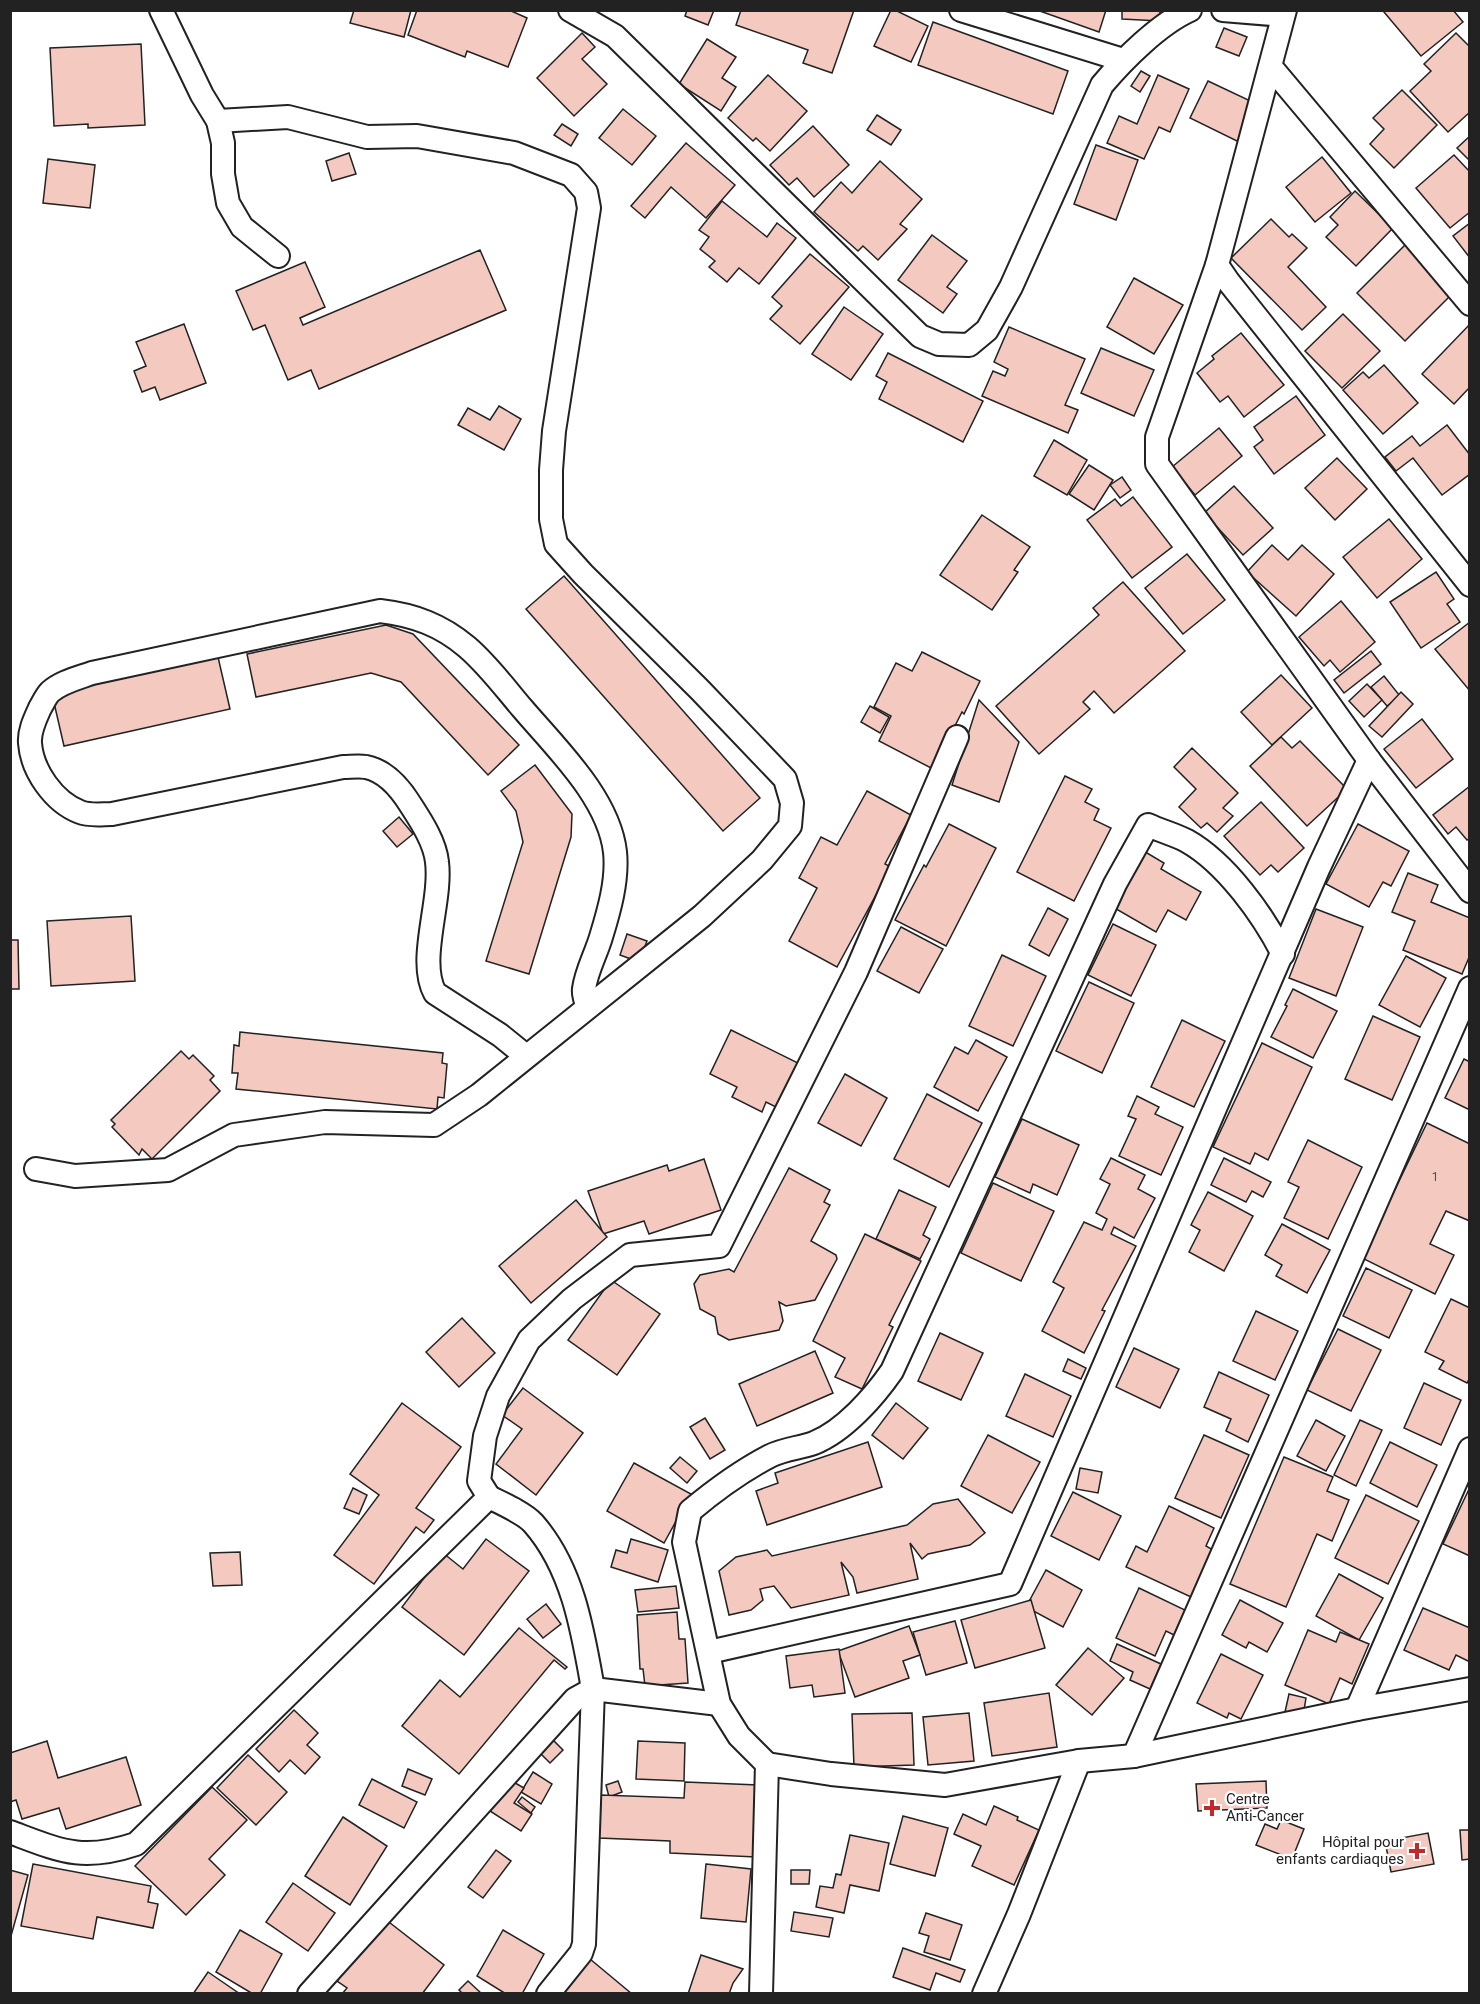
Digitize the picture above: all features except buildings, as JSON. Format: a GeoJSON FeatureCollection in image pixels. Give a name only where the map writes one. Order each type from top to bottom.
{"type":"FeatureCollection","features":[{"type":"Feature","properties":{"kind":"street"},"geometry":{"type":"LineString","coordinates":[[161,10],[202,94],[218,121],[223,143],[223,174],[228,203],[242,227],[278,256]]}},
{"type":"Feature","properties":{"kind":"street"},"geometry":{"type":"LineString","coordinates":[[570,10],[615,36],[920,336],[939,344],[969,345],[987,330],[1011,287],[1102,85],[1123,60],[1175,17],[1190,10]]}},
{"type":"Feature","properties":{"kind":"street"},"geometry":{"type":"LineString","coordinates":[[961,10],[1123,60]]}},
{"type":"Feature","properties":{"kind":"street"},"geometry":{"type":"LineString","coordinates":[[1223,10],[1284,13],[1217,265],[1157,437],[1157,464],[1369,760],[1470,891]]}},
{"type":"Feature","properties":{"kind":"street"},"geometry":{"type":"LineString","coordinates":[[1271,67],[1470,304]]}},
{"type":"Feature","properties":{"kind":"street"},"geometry":{"type":"LineString","coordinates":[[36,1169],[75,1176],[168,1170],[234,1135],[325,1122],[434,1125],[479,1095],[702,916],[762,860],[790,826],[792,804],[785,780],[556,544],[551,519],[550,470],[589,208],[586,192],[571,175],[514,153],[417,136],[367,137],[288,117],[218,121]]}},
{"type":"Feature","properties":{"kind":"street"},"geometry":{"type":"LineString","coordinates":[[1217,265],[1470,585]]}},
{"type":"Feature","properties":{"kind":"street"},"geometry":{"type":"LineString","coordinates":[[526,1056],[501,1035],[435,993],[429,983],[428,961],[438,886],[437,860],[424,826],[403,793],[387,777],[365,767],[343,767],[112,814],[91,815],[62,802],[46,785],[34,762],[30,742],[34,722],[49,693],[63,683],[92,673],[380,611],[407,614],[436,626],[467,647],[492,673],[578,774],[611,829],[616,853],[614,884],[584,991],[588,1007]]}},
{"type":"Feature","properties":{"kind":"street"},"geometry":{"type":"LineString","coordinates":[[548,1994],[581,1953],[584,1944],[593,1689],[581,1621],[559,1562],[532,1521],[489,1497],[478,1481],[485,1436],[498,1396],[529,1340],[572,1299],[630,1255],[719,1246],[856,972],[957,737]]}},
{"type":"Feature","properties":{"kind":"street"},"geometry":{"type":"LineString","coordinates":[[709,1652],[1010,1584],[1319,867],[1369,760]]}},
{"type":"Feature","properties":{"kind":"street"},"geometry":{"type":"LineString","coordinates":[[1283,954],[1270,930],[1222,867],[1187,841],[1148,825],[1114,884],[892,1371],[878,1391],[835,1430],[814,1443],[787,1449],[770,1456],[730,1480],[690,1511],[684,1542],[719,1704],[739,1736],[767,1764],[831,1774],[945,1785],[1079,1761],[1134,1755],[1357,1709],[1470,1689]]}},
{"type":"Feature","properties":{"kind":"street"},"geometry":{"type":"LineString","coordinates":[[1134,1755],[1470,988]]}},
{"type":"Feature","properties":{"kind":"street"},"geometry":{"type":"LineString","coordinates":[[1357,1709],[1470,1449]]}},
{"type":"Feature","properties":{"kind":"street"},"geometry":{"type":"LineString","coordinates":[[10,1832],[51,1847],[83,1855],[114,1852],[136,1844],[489,1497]]}},
{"type":"Feature","properties":{"kind":"street"},"geometry":{"type":"LineString","coordinates":[[309,1994],[575,1699],[593,1689],[719,1704]]}},
{"type":"Feature","properties":{"kind":"street"},"geometry":{"type":"LineString","coordinates":[[984,1994],[1031,1885],[1079,1761]]}},
{"type":"Feature","properties":{"kind":"street"},"geometry":{"type":"LineString","coordinates":[[761,1994],[767,1764]]}},
{"type":"Feature","properties":{"kind":"place","name":"Centre Anti-Cancer"},"geometry":{"type":"Point","coordinates":[1212,1808]}},
{"type":"Feature","properties":{"kind":"place","name":"Hôpital pour enfants cardiaques"},"geometry":{"type":"Point","coordinates":[1417,1851]}}]}
